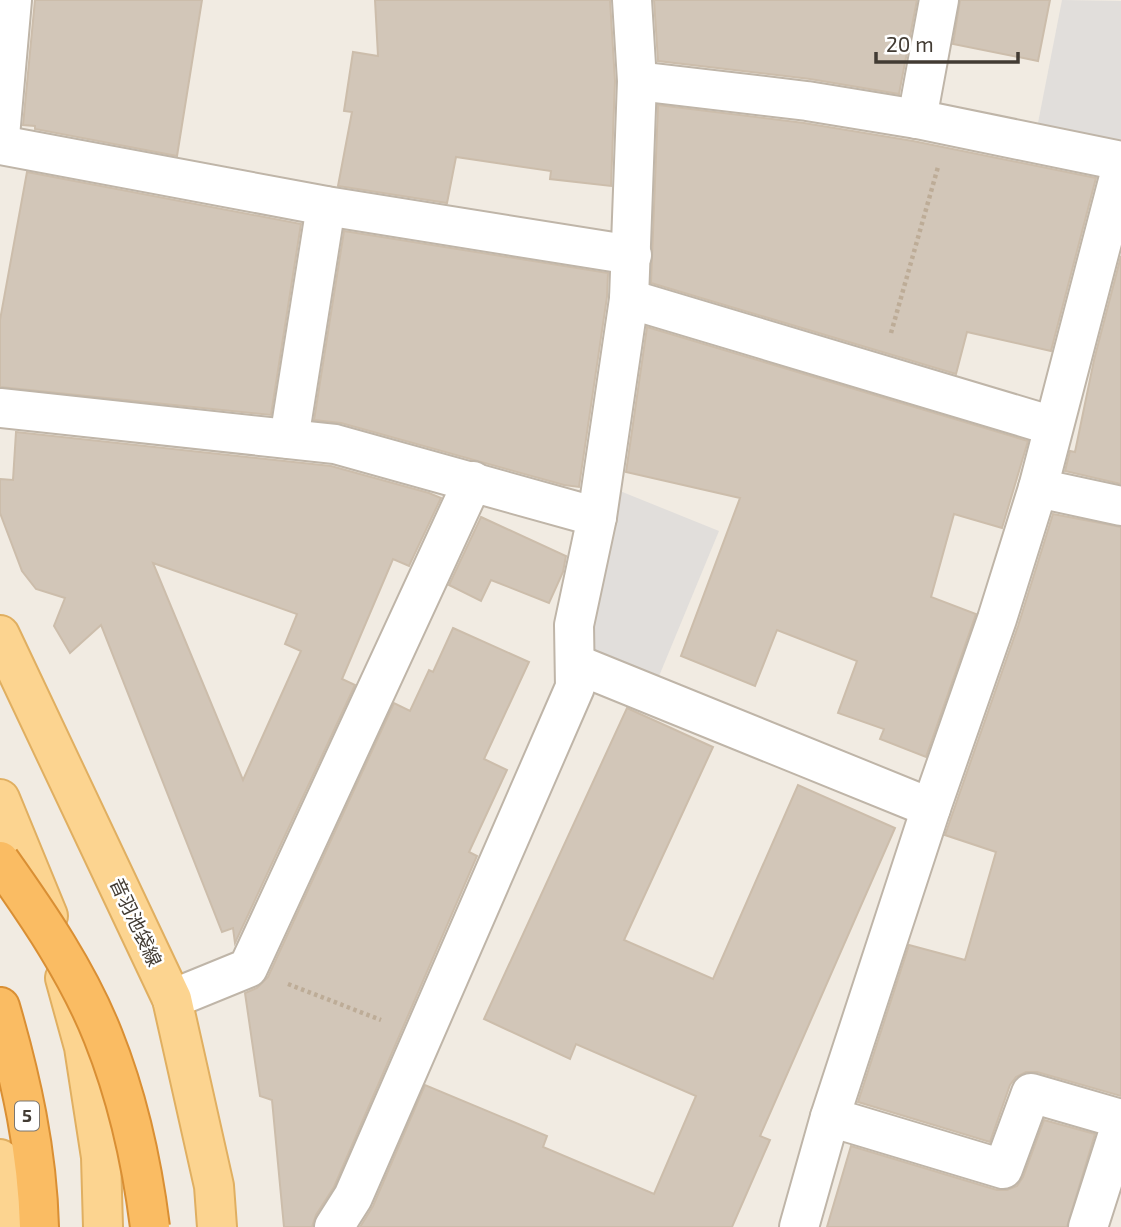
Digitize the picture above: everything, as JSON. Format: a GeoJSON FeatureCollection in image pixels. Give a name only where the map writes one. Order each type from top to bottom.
{"type":"FeatureCollection","features":[{"type":"Feature","properties":{"kind":"highway"},"geometry":{"type":"LineString","coordinates":[[0,861],[72,972],[103,1036],[143,1176],[150,1227]]}},
{"type":"Feature","properties":{"kind":"highway","name":"5"},"geometry":{"type":"LineString","coordinates":[[0,1007],[15,1058],[30,1128],[39,1227]]}},
{"type":"Feature","properties":{"kind":"main road","name":"音羽池袋線"},"geometry":{"type":"LineString","coordinates":[[0,635],[172,999],[214,1186],[217,1227]]}},
{"type":"Feature","properties":{"kind":"main road"},"geometry":{"type":"LineString","coordinates":[[0,799],[46,909],[84,1047],[101,1157],[103,1227]]}},
{"type":"Feature","properties":{"kind":"main road"},"geometry":{"type":"LineString","coordinates":[[0,1159],[6,1227]]}},
{"type":"Feature","properties":{"kind":"street"},"geometry":{"type":"LineString","coordinates":[[0,136],[12,0]]}},
{"type":"Feature","properties":{"kind":"street"},"geometry":{"type":"LineString","coordinates":[[334,1227],[353,1197],[575,687],[574,625],[597,517],[629,299],[637,81],[632,0]]}},
{"type":"Feature","properties":{"kind":"street"},"geometry":{"type":"LineString","coordinates":[[933,122],[939,0]]}},
{"type":"Feature","properties":{"kind":"street"},"geometry":{"type":"LineString","coordinates":[[637,81],[807,101],[933,122],[1121,161]]}},
{"type":"Feature","properties":{"kind":"street"},"geometry":{"type":"LineString","coordinates":[[0,145],[326,206],[632,255]]}},
{"type":"Feature","properties":{"kind":"street"},"geometry":{"type":"LineString","coordinates":[[799,1227],[830,1117],[931,808],[997,620],[1038,488],[1121,169]]}},
{"type":"Feature","properties":{"kind":"street"},"geometry":{"type":"LineString","coordinates":[[289,439],[326,206]]}},
{"type":"Feature","properties":{"kind":"street"},"geometry":{"type":"LineString","coordinates":[[629,299],[1054,426]]}},
{"type":"Feature","properties":{"kind":"street"},"geometry":{"type":"LineString","coordinates":[[0,408],[335,444],[597,517]]}},
{"type":"Feature","properties":{"kind":"street"},"geometry":{"type":"LineString","coordinates":[[172,999],[248,968],[473,481]]}},
{"type":"Feature","properties":{"kind":"street"},"geometry":{"type":"LineString","coordinates":[[1038,488],[1121,506]]}},
{"type":"Feature","properties":{"kind":"street"},"geometry":{"type":"LineString","coordinates":[[576,664],[931,808]]}},
{"type":"Feature","properties":{"kind":"street"},"geometry":{"type":"LineString","coordinates":[[830,1117],[1003,1169],[1031,1093],[1121,1121],[1088,1227]]}},
{"type":"Feature","properties":{"kind":"path"},"geometry":{"type":"LineString","coordinates":[[879,374],[933,122]]}},
{"type":"Feature","properties":{"kind":"path"},"geometry":{"type":"LineString","coordinates":[[248,968],[424,1037]]}},
{"type":"Feature","properties":{"kind":"shaded area"},"geometry":{"type":"Polygon","coordinates":[[[1062,0],[1121,1],[1121,145],[1037,128],[1062,0]]]}},
{"type":"Feature","properties":{"kind":"shaded area"},"geometry":{"type":"Polygon","coordinates":[[[620,491],[719,531],[657,681],[596,653],[587,630],[620,491]]]}},
{"type":"Feature","properties":{"kind":"building"},"geometry":{"type":"Polygon","coordinates":[[[35,0],[202,0],[177,156],[23,125],[35,0]]]}},
{"type":"Feature","properties":{"kind":"building"},"geometry":{"type":"Polygon","coordinates":[[[375,0],[610,0],[615,81],[611,186],[550,179],[551,171],[456,157],[447,203],[338,186],[352,112],[344,111],[353,52],[378,56],[375,0]]]}},
{"type":"Feature","properties":{"kind":"building"},"geometry":{"type":"Polygon","coordinates":[[[654,0],[917,0],[899,94],[810,79],[658,61],[654,0]]]}},
{"type":"Feature","properties":{"kind":"building"},"geometry":{"type":"Polygon","coordinates":[[[960,0],[1050,0],[1038,61],[953,44],[960,0]]]}},
{"type":"Feature","properties":{"kind":"building"},"geometry":{"type":"Polygon","coordinates":[[[658,105],[804,123],[913,141],[1096,178],[1051,351],[967,332],[956,374],[651,283],[658,105]]]}},
{"type":"Feature","properties":{"kind":"building"},"geometry":{"type":"Polygon","coordinates":[[[27,172],[301,224],[271,415],[0,387],[0,320],[27,172]]]}},
{"type":"Feature","properties":{"kind":"building"},"geometry":{"type":"Polygon","coordinates":[[[344,231],[608,273],[607,297],[579,487],[341,423],[314,420],[344,231]]]}},
{"type":"Feature","properties":{"kind":"building"},"geometry":{"type":"Polygon","coordinates":[[[1121,256],[1121,484],[1065,471],[1070,451],[1075,452],[1094,360],[1121,256]]]}},
{"type":"Feature","properties":{"kind":"building"},"geometry":{"type":"Polygon","coordinates":[[[647,327],[1028,441],[1002,528],[954,514],[931,597],[976,614],[926,757],[880,739],[884,729],[838,713],[857,661],[777,630],[755,686],[681,656],[740,498],[626,472],[647,327]]]}},
{"type":"Feature","properties":{"kind":"building"},"geometry":{"type":"Polygon","coordinates":[[[16,432],[331,466],[441,498],[409,566],[393,559],[342,679],[355,685],[235,943],[233,928],[222,932],[101,625],[70,653],[54,626],[65,598],[36,589],[22,571],[0,513],[0,479],[13,480],[16,432]],[[153,563],[243,780],[301,651],[285,644],[297,614],[153,563]]]}},
{"type":"Feature","properties":{"kind":"building"},"geometry":{"type":"Polygon","coordinates":[[[1053,514],[1121,527],[1121,1096],[1037,1072],[1026,1072],[1016,1077],[1010,1085],[990,1142],[858,1102],[909,945],[965,960],[996,852],[945,835],[1018,626],[1053,514]]]}},
{"type":"Feature","properties":{"kind":"building"},"geometry":{"type":"Polygon","coordinates":[[[481,517],[566,556],[563,572],[549,603],[491,580],[481,601],[449,585],[481,517]]]}},
{"type":"Feature","properties":{"kind":"building"},"geometry":{"type":"Polygon","coordinates":[[[453,628],[529,662],[484,759],[507,770],[469,852],[477,856],[334,1187],[316,1215],[312,1227],[284,1227],[272,1100],[260,1096],[245,993],[257,988],[268,977],[394,703],[410,711],[429,670],[433,672],[453,628]]]}},
{"type":"Feature","properties":{"kind":"building"},"geometry":{"type":"Polygon","coordinates":[[[627,708],[713,747],[624,940],[713,979],[798,785],[895,828],[760,1136],[770,1140],[732,1227],[360,1227],[373,1206],[425,1085],[547,1136],[543,1147],[654,1194],[696,1096],[576,1044],[570,1059],[484,1019],[627,708]]]}},
{"type":"Feature","properties":{"kind":"building"},"geometry":{"type":"Polygon","coordinates":[[[1044,1120],[1095,1134],[1067,1227],[827,1227],[851,1146],[997,1190],[1007,1190],[1017,1186],[1023,1177],[1044,1120]]]}}]}
